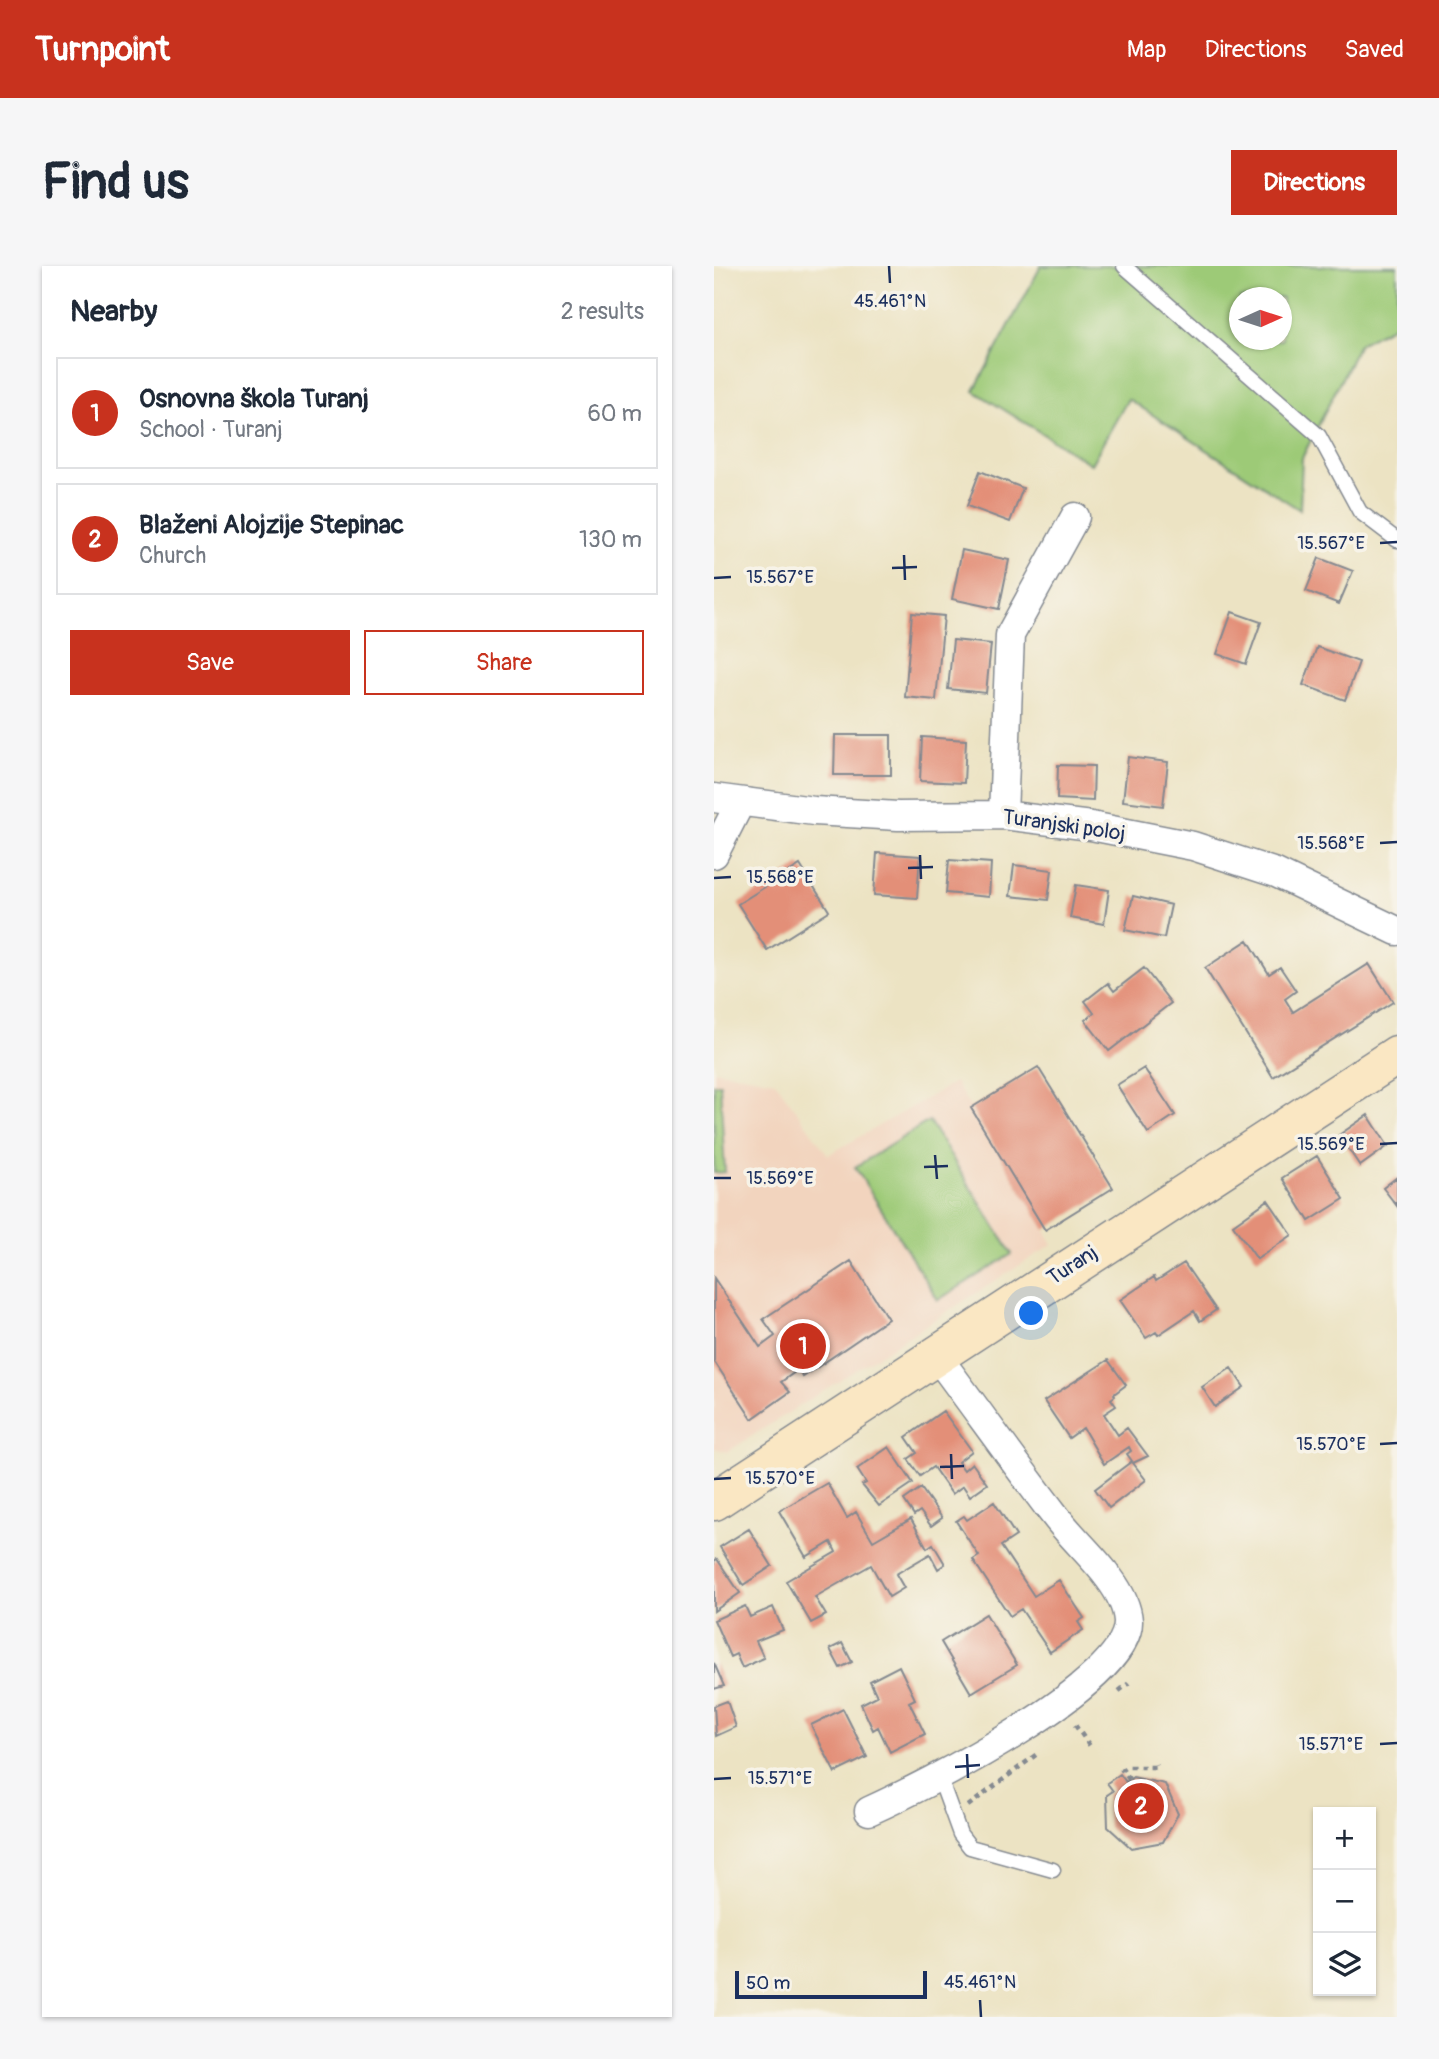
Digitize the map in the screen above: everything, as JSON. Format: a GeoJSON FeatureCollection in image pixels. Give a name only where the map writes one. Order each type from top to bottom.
{"type":"FeatureCollection","features":[{"type":"Feature","properties":{"kind":"main road","name":"Turanj"},"geometry":{"type":"LineString","coordinates":[[714,1501],[1397,1055]]}},
{"type":"Feature","properties":{"kind":"street"},"geometry":{"type":"LineString","coordinates":[[1003,814],[1010,635],[1074,517]]}},
{"type":"Feature","properties":{"kind":"street"},"geometry":{"type":"LineString","coordinates":[[714,854],[727,800]]}},
{"type":"Feature","properties":{"kind":"street","name":"Turanjski poloj"},"geometry":{"type":"LineString","coordinates":[[727,800],[898,816],[1003,814],[1091,826],[1192,846],[1276,873],[1397,931]]}},
{"type":"Feature","properties":{"kind":"street"},"geometry":{"type":"LineString","coordinates":[[869,1811],[940,1779],[1059,1704],[1094,1678],[1115,1654],[1126,1635],[1128,1622],[1125,1608],[1109,1578],[1054,1516],[936,1354]]}},
{"type":"Feature","properties":{"kind":"lane"},"geometry":{"type":"LineString","coordinates":[[1124,266],[1319,436],[1360,512],[1397,540]]}},
{"type":"Feature","properties":{"kind":"lane"},"geometry":{"type":"LineString","coordinates":[[940,1779],[960,1834],[970,1847],[1053,1870]]}},
{"type":"Feature","properties":{"kind":"path"},"geometry":{"type":"LineString","coordinates":[[1075,1725],[1090,1746]]}},
{"type":"Feature","properties":{"kind":"path"},"geometry":{"type":"LineString","coordinates":[[1129,1779],[1122,1770],[1126,1767],[1157,1767],[1156,1764]]}},
{"type":"Feature","properties":{"kind":"shaded area"},"geometry":{"type":"Polygon","coordinates":[[[714,1070],[775,1081],[828,1155],[955,1082],[1053,1244],[727,1452],[714,1448],[714,1070]]]}},
{"type":"Feature","properties":{"kind":"green space"},"geometry":{"type":"Polygon","coordinates":[[[1041,266],[1397,266],[1397,324],[1359,344],[1302,458],[1300,510],[1128,399],[1091,464],[974,391],[1041,266]]]}},
{"type":"Feature","properties":{"kind":"green space"},"geometry":{"type":"Polygon","coordinates":[[[714,1084],[720,1084],[725,1172],[714,1173],[714,1084]]]}},
{"type":"Feature","properties":{"kind":"green space"},"geometry":{"type":"Polygon","coordinates":[[[929,1121],[1012,1254],[938,1300],[855,1167],[929,1121]]]}},
{"type":"Feature","properties":{"kind":"building"},"geometry":{"type":"Polygon","coordinates":[[[980,471],[1023,488],[1010,522],[967,506],[980,471]]]}},
{"type":"Feature","properties":{"kind":"building"},"geometry":{"type":"Polygon","coordinates":[[[962,550],[1009,560],[999,609],[952,599],[962,550]]]}},
{"type":"Feature","properties":{"kind":"building"},"geometry":{"type":"Polygon","coordinates":[[[1319,558],[1353,571],[1339,604],[1306,591],[1319,558]]]}},
{"type":"Feature","properties":{"kind":"building"},"geometry":{"type":"Polygon","coordinates":[[[1232,612],[1261,622],[1246,664],[1217,654],[1232,612]]]}},
{"type":"Feature","properties":{"kind":"building"},"geometry":{"type":"Polygon","coordinates":[[[912,613],[944,616],[936,700],[905,697],[912,613]]]}},
{"type":"Feature","properties":{"kind":"building"},"geometry":{"type":"Polygon","coordinates":[[[953,640],[991,644],[986,693],[948,689],[953,640]]]}},
{"type":"Feature","properties":{"kind":"building"},"geometry":{"type":"Polygon","coordinates":[[[1317,647],[1359,662],[1345,700],[1303,685],[1317,647]]]}},
{"type":"Feature","properties":{"kind":"building"},"geometry":{"type":"Polygon","coordinates":[[[835,735],[891,735],[891,775],[834,775],[835,735]]]}},
{"type":"Feature","properties":{"kind":"building"},"geometry":{"type":"Polygon","coordinates":[[[922,737],[966,740],[964,783],[920,781],[922,737]]]}},
{"type":"Feature","properties":{"kind":"building"},"geometry":{"type":"Polygon","coordinates":[[[1128,757],[1168,762],[1163,806],[1123,801],[1128,757]]]}},
{"type":"Feature","properties":{"kind":"building"},"geometry":{"type":"Polygon","coordinates":[[[1058,765],[1094,766],[1093,801],[1057,799],[1058,765]]]}},
{"type":"Feature","properties":{"kind":"building"},"geometry":{"type":"Polygon","coordinates":[[[877,853],[920,856],[917,898],[874,895],[877,853]]]}},
{"type":"Feature","properties":{"kind":"building"},"geometry":{"type":"Polygon","coordinates":[[[949,860],[991,863],[989,897],[946,893],[949,860]]]}},
{"type":"Feature","properties":{"kind":"building"},"geometry":{"type":"Polygon","coordinates":[[[800,865],[829,911],[767,950],[738,904],[800,865]]]}},
{"type":"Feature","properties":{"kind":"building"},"geometry":{"type":"Polygon","coordinates":[[[1014,865],[1052,870],[1048,900],[1010,896],[1014,865]]]}},
{"type":"Feature","properties":{"kind":"building"},"geometry":{"type":"Polygon","coordinates":[[[1076,885],[1109,890],[1104,924],[1070,918],[1076,885]]]}},
{"type":"Feature","properties":{"kind":"building"},"geometry":{"type":"Polygon","coordinates":[[[1133,896],[1171,905],[1164,938],[1125,930],[1133,896]]]}},
{"type":"Feature","properties":{"kind":"building"},"geometry":{"type":"Polygon","coordinates":[[[1248,940],[1269,974],[1280,967],[1296,991],[1285,999],[1293,1012],[1369,964],[1393,1002],[1273,1077],[1205,968],[1248,940]]]}},
{"type":"Feature","properties":{"kind":"building"},"geometry":{"type":"Polygon","coordinates":[[[1144,968],[1171,1003],[1109,1051],[1085,1020],[1094,1013],[1085,1001],[1108,983],[1114,991],[1144,968]]]}},
{"type":"Feature","properties":{"kind":"building"},"geometry":{"type":"Polygon","coordinates":[[[1038,1067],[1113,1188],[1045,1230],[971,1108],[1038,1067]]]}},
{"type":"Feature","properties":{"kind":"building"},"geometry":{"type":"Polygon","coordinates":[[[1144,1068],[1175,1115],[1148,1133],[1117,1085],[1144,1068]]]}},
{"type":"Feature","properties":{"kind":"building"},"geometry":{"type":"Polygon","coordinates":[[[1368,1115],[1388,1146],[1360,1166],[1339,1135],[1368,1115]]]}},
{"type":"Feature","properties":{"kind":"building"},"geometry":{"type":"Polygon","coordinates":[[[1317,1156],[1344,1199],[1309,1221],[1282,1178],[1317,1156]]]}},
{"type":"Feature","properties":{"kind":"building"},"geometry":{"type":"Polygon","coordinates":[[[1397,1177],[1397,1206],[1383,1188],[1397,1177]]]}},
{"type":"Feature","properties":{"kind":"building"},"geometry":{"type":"Polygon","coordinates":[[[1268,1200],[1292,1235],[1257,1259],[1233,1225],[1268,1200]]]}},
{"type":"Feature","properties":{"kind":"building"},"geometry":{"type":"Polygon","coordinates":[[[851,1261],[888,1319],[803,1377],[798,1370],[781,1382],[790,1392],[752,1419],[714,1361],[714,1278],[760,1347],[775,1336],[763,1319],[851,1261]]]}},
{"type":"Feature","properties":{"kind":"building"},"geometry":{"type":"Polygon","coordinates":[[[1184,1263],[1216,1310],[1200,1321],[1194,1311],[1158,1335],[1156,1332],[1146,1338],[1120,1300],[1154,1277],[1156,1281],[1184,1263]]]}},
{"type":"Feature","properties":{"kind":"building"},"geometry":{"type":"Polygon","coordinates":[[[1108,1360],[1126,1385],[1111,1399],[1116,1406],[1104,1414],[1118,1435],[1127,1428],[1148,1456],[1133,1463],[1146,1480],[1109,1508],[1095,1489],[1132,1461],[1127,1454],[1131,1451],[1129,1447],[1104,1464],[1083,1428],[1069,1438],[1044,1401],[1108,1360]]]}},
{"type":"Feature","properties":{"kind":"building"},"geometry":{"type":"Polygon","coordinates":[[[1231,1368],[1244,1387],[1215,1407],[1202,1387],[1231,1368]]]}},
{"type":"Feature","properties":{"kind":"building"},"geometry":{"type":"Polygon","coordinates":[[[943,1411],[972,1451],[958,1462],[964,1470],[972,1463],[987,1484],[970,1496],[963,1486],[952,1494],[933,1467],[920,1476],[908,1459],[917,1453],[906,1437],[943,1411]]]}},
{"type":"Feature","properties":{"kind":"building"},"geometry":{"type":"Polygon","coordinates":[[[889,1447],[913,1483],[879,1506],[862,1485],[866,1483],[857,1469],[889,1447]]]}},
{"type":"Feature","properties":{"kind":"building"},"geometry":{"type":"Polygon","coordinates":[[[827,1483],[847,1518],[856,1512],[873,1541],[911,1519],[927,1548],[933,1544],[945,1564],[938,1569],[930,1554],[896,1574],[904,1588],[889,1597],[871,1565],[815,1597],[826,1615],[811,1623],[786,1581],[836,1552],[831,1542],[806,1557],[779,1511],[827,1483]]]}},
{"type":"Feature","properties":{"kind":"building"},"geometry":{"type":"Polygon","coordinates":[[[921,1488],[942,1518],[931,1526],[920,1511],[914,1515],[904,1500],[921,1488]]]}},
{"type":"Feature","properties":{"kind":"building"},"geometry":{"type":"Polygon","coordinates":[[[994,1502],[1016,1536],[1001,1546],[1034,1596],[1059,1580],[1084,1618],[1078,1622],[1083,1630],[1050,1652],[1021,1609],[1010,1616],[973,1560],[979,1556],[956,1521],[964,1516],[967,1520],[994,1502]]]}},
{"type":"Feature","properties":{"kind":"building"},"geometry":{"type":"Polygon","coordinates":[[[749,1529],[772,1566],[743,1585],[720,1547],[749,1529]]]}},
{"type":"Feature","properties":{"kind":"building"},"geometry":{"type":"Polygon","coordinates":[[[717,1559],[740,1593],[714,1611],[714,1561],[717,1559]]]}},
{"type":"Feature","properties":{"kind":"building"},"geometry":{"type":"Polygon","coordinates":[[[745,1606],[750,1617],[773,1607],[783,1630],[756,1641],[764,1658],[742,1668],[736,1654],[730,1657],[714,1620],[745,1606]]]}},
{"type":"Feature","properties":{"kind":"building"},"geometry":{"type":"Polygon","coordinates":[[[986,1614],[1017,1665],[971,1693],[941,1642],[986,1614]]]}},
{"type":"Feature","properties":{"kind":"building"},"geometry":{"type":"Polygon","coordinates":[[[842,1643],[852,1662],[840,1668],[830,1649],[842,1643]]]}},
{"type":"Feature","properties":{"kind":"building"},"geometry":{"type":"Polygon","coordinates":[[[714,1663],[724,1686],[714,1689],[714,1663]]]}},
{"type":"Feature","properties":{"kind":"building"},"geometry":{"type":"Polygon","coordinates":[[[899,1666],[915,1699],[909,1702],[925,1734],[890,1752],[878,1727],[873,1730],[861,1704],[877,1696],[870,1681],[899,1666]]]}},
{"type":"Feature","properties":{"kind":"building"},"geometry":{"type":"Polygon","coordinates":[[[727,1701],[736,1727],[716,1736],[714,1706],[727,1701]]]}},
{"type":"Feature","properties":{"kind":"building"},"geometry":{"type":"Polygon","coordinates":[[[843,1709],[867,1757],[835,1773],[811,1725],[843,1709]]]}},
{"type":"Feature","properties":{"kind":"building"},"geometry":{"type":"Polygon","coordinates":[[[1120,1774],[1126,1782],[1133,1777],[1165,1784],[1178,1814],[1163,1842],[1131,1848],[1108,1827],[1107,1795],[1113,1791],[1107,1783],[1120,1774]]]}},
{"type":"Feature","properties":{"kind":"place","name":"Osnovna škola Turanj"},"geometry":{"type":"Point","coordinates":[803,1346]}},
{"type":"Feature","properties":{"kind":"place","name":"Blaženi Alojzije Stepinac"},"geometry":{"type":"Point","coordinates":[1141,1806]}}]}
